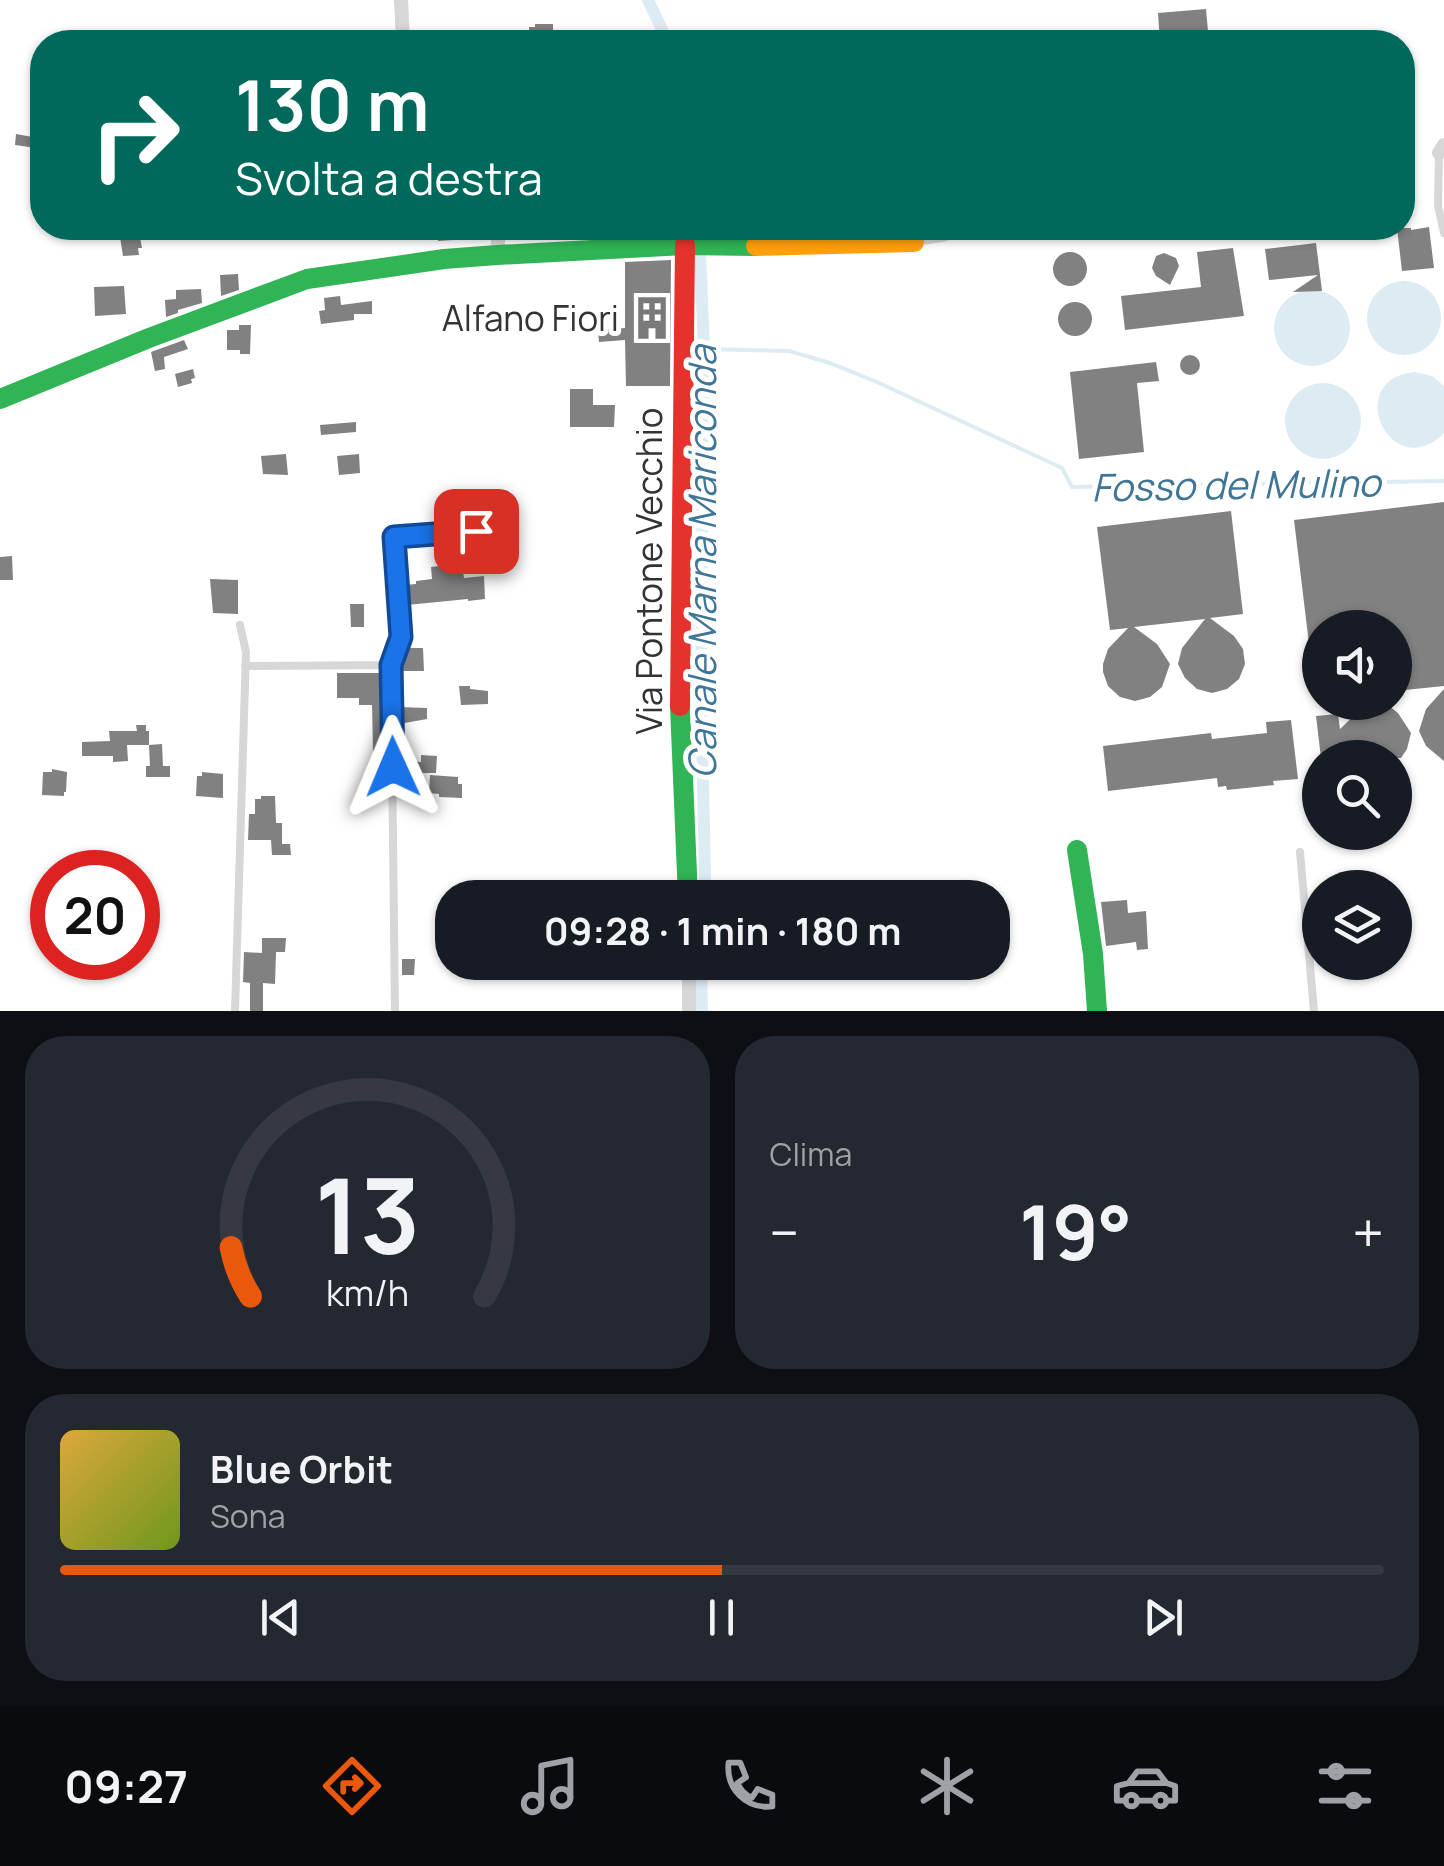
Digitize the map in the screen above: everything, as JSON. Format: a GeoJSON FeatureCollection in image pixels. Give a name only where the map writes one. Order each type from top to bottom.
{"type":"FeatureCollection","features":[{"type":"Feature","properties":{"kind":"street"},"geometry":{"type":"LineString","coordinates":[[401,0],[402,30]]}},
{"type":"Feature","properties":{"kind":"street"},"geometry":{"type":"LineString","coordinates":[[497,255],[498,240]]}},
{"type":"Feature","properties":{"kind":"street"},"geometry":{"type":"LineString","coordinates":[[0,400],[149,338],[307,279],[444,259],[749,240]]}},
{"type":"Feature","properties":{"kind":"street"},"geometry":{"type":"LineString","coordinates":[[861,240],[914,242]]}},
{"type":"Feature","properties":{"kind":"street","name":"Via Pontone Vecchio"},"geometry":{"type":"LineString","coordinates":[[687,880],[680,736],[695,245]]}},
{"type":"Feature","properties":{"kind":"street"},"geometry":{"type":"LineString","coordinates":[[1078,850],[1097,1011]]}},
{"type":"Feature","properties":{"kind":"street"},"geometry":{"type":"LineString","coordinates":[[689,980],[689,1011]]}},
{"type":"Feature","properties":{"kind":"lane"},"geometry":{"type":"LineString","coordinates":[[1442,149],[1438,206],[1444,233]]}},
{"type":"Feature","properties":{"kind":"lane"},"geometry":{"type":"LineString","coordinates":[[914,242],[929,240]]}},
{"type":"Feature","properties":{"kind":"lane"},"geometry":{"type":"LineString","coordinates":[[394,1011],[391,665],[401,637],[394,537],[476,531]]}},
{"type":"Feature","properties":{"kind":"lane"},"geometry":{"type":"LineString","coordinates":[[235,1011],[246,652],[240,626]]}},
{"type":"Feature","properties":{"kind":"lane"},"geometry":{"type":"LineString","coordinates":[[245,666],[391,665]]}},
{"type":"Feature","properties":{"kind":"lane"},"geometry":{"type":"LineString","coordinates":[[1300,852],[1314,1011]]}},
{"type":"Feature","properties":{"kind":"shaded area"},"geometry":{"type":"Polygon","coordinates":[[[1404,281],[1431,291],[1441,318],[1431,345],[1404,355],[1377,345],[1367,318],[1377,291],[1404,281]]]}},
{"type":"Feature","properties":{"kind":"shaded area"},"geometry":{"type":"Polygon","coordinates":[[[1312,290],[1339,301],[1350,328],[1339,355],[1312,366],[1285,355],[1274,328],[1285,301],[1312,290]]]}},
{"type":"Feature","properties":{"kind":"shaded area"},"geometry":{"type":"Polygon","coordinates":[[[1415,372],[1432,376],[1444,386],[1444,433],[1425,446],[1407,447],[1392,439],[1382,425],[1378,408],[1381,392],[1393,379],[1415,372]]]}},
{"type":"Feature","properties":{"kind":"shaded area"},"geometry":{"type":"Polygon","coordinates":[[[1323,383],[1350,394],[1361,421],[1350,448],[1323,459],[1296,448],[1285,421],[1296,394],[1323,383]]]}},
{"type":"Feature","properties":{"kind":"building"},"geometry":{"type":"Polygon","coordinates":[[[1206,9],[1208,30],[1159,30],[1158,13],[1206,9]]]}},
{"type":"Feature","properties":{"kind":"building"},"geometry":{"type":"Polygon","coordinates":[[[553,24],[553,30],[529,30],[553,24]]]}},
{"type":"Feature","properties":{"kind":"building"},"geometry":{"type":"Polygon","coordinates":[[[16,134],[30,137],[30,147],[15,145],[16,134]]]}},
{"type":"Feature","properties":{"kind":"building"},"geometry":{"type":"Polygon","coordinates":[[[1429,227],[1434,268],[1402,271],[1398,240],[1415,240],[1415,229],[1429,227]]]}},
{"type":"Feature","properties":{"kind":"building"},"geometry":{"type":"Polygon","coordinates":[[[120,240],[140,240],[139,255],[123,256],[120,240]]]}},
{"type":"Feature","properties":{"kind":"building"},"geometry":{"type":"Polygon","coordinates":[[[1316,243],[1322,291],[1293,292],[1318,275],[1269,280],[1265,249],[1316,243]]]}},
{"type":"Feature","properties":{"kind":"building"},"geometry":{"type":"Polygon","coordinates":[[[1233,248],[1244,316],[1125,330],[1121,296],[1201,287],[1197,252],[1233,248]]]}},
{"type":"Feature","properties":{"kind":"building"},"geometry":{"type":"Polygon","coordinates":[[[1070,252],[1082,257],[1087,269],[1082,281],[1070,286],[1058,281],[1053,269],[1058,257],[1070,252]]]}},
{"type":"Feature","properties":{"kind":"building"},"geometry":{"type":"Polygon","coordinates":[[[1164,253],[1176,258],[1179,266],[1170,285],[1156,276],[1152,268],[1156,256],[1164,253]]]}},
{"type":"Feature","properties":{"kind":"building","name":"Alfano Fiori"},"geometry":{"type":"Polygon","coordinates":[[[671,260],[670,386],[626,386],[625,340],[599,342],[598,330],[625,328],[625,262],[671,260]]]}},
{"type":"Feature","properties":{"kind":"building"},"geometry":{"type":"Polygon","coordinates":[[[238,274],[239,290],[221,296],[220,275],[238,274]]]}},
{"type":"Feature","properties":{"kind":"building"},"geometry":{"type":"Polygon","coordinates":[[[124,286],[126,314],[95,316],[94,287],[124,286]]]}},
{"type":"Feature","properties":{"kind":"building"},"geometry":{"type":"Polygon","coordinates":[[[201,289],[202,303],[166,317],[165,300],[176,299],[176,290],[201,289]]]}},
{"type":"Feature","properties":{"kind":"building"},"geometry":{"type":"Polygon","coordinates":[[[340,296],[341,305],[372,301],[372,314],[354,314],[354,320],[321,324],[319,311],[325,310],[324,298],[340,296]]]}},
{"type":"Feature","properties":{"kind":"building"},"geometry":{"type":"Polygon","coordinates":[[[1075,302],[1087,307],[1092,319],[1087,331],[1075,336],[1063,331],[1058,319],[1063,307],[1075,302]]]}},
{"type":"Feature","properties":{"kind":"building"},"geometry":{"type":"Polygon","coordinates":[[[239,325],[251,325],[250,354],[227,350],[227,330],[239,330],[239,325]]]}},
{"type":"Feature","properties":{"kind":"building"},"geometry":{"type":"Polygon","coordinates":[[[184,340],[188,349],[164,357],[165,369],[155,371],[151,352],[184,340]]]}},
{"type":"Feature","properties":{"kind":"building"},"geometry":{"type":"Polygon","coordinates":[[[1190,355],[1200,365],[1190,375],[1180,365],[1190,355]]]}},
{"type":"Feature","properties":{"kind":"building"},"geometry":{"type":"Polygon","coordinates":[[[1156,362],[1159,381],[1137,383],[1144,452],[1079,459],[1070,372],[1156,362]]]}},
{"type":"Feature","properties":{"kind":"building"},"geometry":{"type":"Polygon","coordinates":[[[193,369],[192,383],[178,387],[175,374],[193,369]]]}},
{"type":"Feature","properties":{"kind":"building"},"geometry":{"type":"Polygon","coordinates":[[[570,389],[593,389],[593,405],[615,405],[614,427],[570,427],[570,389]]]}},
{"type":"Feature","properties":{"kind":"building"},"geometry":{"type":"Polygon","coordinates":[[[356,422],[356,432],[321,435],[320,425],[356,422]]]}},
{"type":"Feature","properties":{"kind":"building"},"geometry":{"type":"Polygon","coordinates":[[[286,454],[288,475],[263,474],[261,456],[286,454]]]}},
{"type":"Feature","properties":{"kind":"building"},"geometry":{"type":"Polygon","coordinates":[[[359,454],[360,473],[339,475],[337,456],[359,454]]]}},
{"type":"Feature","properties":{"kind":"building"},"geometry":{"type":"Polygon","coordinates":[[[1444,502],[1444,686],[1412,689],[1412,610],[1305,610],[1294,520],[1444,502]]]}},
{"type":"Feature","properties":{"kind":"building"},"geometry":{"type":"Polygon","coordinates":[[[1231,511],[1243,614],[1210,618],[1234,636],[1243,649],[1245,664],[1239,679],[1227,689],[1212,693],[1197,689],[1185,678],[1178,664],[1182,648],[1205,619],[1134,627],[1157,644],[1170,664],[1162,687],[1150,697],[1135,701],[1120,697],[1108,686],[1103,664],[1108,649],[1128,628],[1110,630],[1097,527],[1231,511]]]}},
{"type":"Feature","properties":{"kind":"building"},"geometry":{"type":"Polygon","coordinates":[[[12,556],[13,580],[0,580],[0,557],[12,556]]]}},
{"type":"Feature","properties":{"kind":"building"},"geometry":{"type":"Polygon","coordinates":[[[462,563],[464,578],[484,576],[485,599],[407,605],[405,585],[432,579],[431,567],[462,563]]]}},
{"type":"Feature","properties":{"kind":"building"},"geometry":{"type":"Polygon","coordinates":[[[210,579],[238,580],[238,614],[213,613],[210,579]]]}},
{"type":"Feature","properties":{"kind":"building"},"geometry":{"type":"Polygon","coordinates":[[[350,604],[364,604],[364,627],[351,627],[350,604]]]}},
{"type":"Feature","properties":{"kind":"building"},"geometry":{"type":"Polygon","coordinates":[[[405,648],[423,648],[424,671],[399,671],[405,648]]]}},
{"type":"Feature","properties":{"kind":"building"},"geometry":{"type":"Polygon","coordinates":[[[337,673],[384,673],[384,751],[373,751],[372,705],[359,705],[359,698],[337,698],[337,673]]]}},
{"type":"Feature","properties":{"kind":"building"},"geometry":{"type":"Polygon","coordinates":[[[459,686],[488,691],[488,704],[461,705],[459,686]]]}},
{"type":"Feature","properties":{"kind":"building"},"geometry":{"type":"Polygon","coordinates":[[[1444,689],[1444,761],[1426,746],[1419,731],[1426,709],[1444,689]]]}},
{"type":"Feature","properties":{"kind":"building"},"geometry":{"type":"Polygon","coordinates":[[[399,707],[427,708],[427,719],[399,724],[399,707]]]}},
{"type":"Feature","properties":{"kind":"building"},"geometry":{"type":"Polygon","coordinates":[[[1291,720],[1298,779],[1227,790],[1226,786],[1218,787],[1217,778],[1108,791],[1103,746],[1211,733],[1212,739],[1267,733],[1266,722],[1291,720]]]}},
{"type":"Feature","properties":{"kind":"building"},"geometry":{"type":"Polygon","coordinates":[[[1316,720],[1339,720],[1340,729],[1349,720],[1403,720],[1411,733],[1409,740],[1319,740],[1316,720]]]}},
{"type":"Feature","properties":{"kind":"building"},"geometry":{"type":"Polygon","coordinates":[[[136,725],[146,725],[149,745],[127,745],[128,761],[113,762],[113,756],[82,756],[82,742],[110,741],[109,731],[137,731],[136,725]]]}},
{"type":"Feature","properties":{"kind":"building"},"geometry":{"type":"Polygon","coordinates":[[[162,744],[163,766],[170,766],[170,777],[146,777],[149,745],[162,744]]]}},
{"type":"Feature","properties":{"kind":"building"},"geometry":{"type":"Polygon","coordinates":[[[421,755],[437,756],[436,773],[400,773],[400,760],[421,762],[421,755]]]}},
{"type":"Feature","properties":{"kind":"building"},"geometry":{"type":"Polygon","coordinates":[[[43,772],[67,772],[64,796],[42,795],[43,772]]]}},
{"type":"Feature","properties":{"kind":"building"},"geometry":{"type":"Polygon","coordinates":[[[202,772],[223,774],[223,798],[196,796],[197,776],[202,776],[202,772]]]}},
{"type":"Feature","properties":{"kind":"building"},"geometry":{"type":"Polygon","coordinates":[[[430,775],[458,777],[462,798],[429,793],[430,775]]]}},
{"type":"Feature","properties":{"kind":"building"},"geometry":{"type":"Polygon","coordinates":[[[275,796],[276,823],[282,823],[282,844],[290,844],[291,855],[272,855],[271,840],[248,840],[249,814],[255,814],[255,799],[275,796]]]}},
{"type":"Feature","properties":{"kind":"building"},"geometry":{"type":"Polygon","coordinates":[[[1127,900],[1128,913],[1146,911],[1148,949],[1137,950],[1136,942],[1106,946],[1101,902],[1127,900]]]}},
{"type":"Feature","properties":{"kind":"building"},"geometry":{"type":"Polygon","coordinates":[[[262,938],[286,938],[285,952],[276,952],[275,984],[263,983],[263,1011],[250,1011],[250,983],[243,982],[244,952],[262,953],[262,938]]]}},
{"type":"Feature","properties":{"kind":"building"},"geometry":{"type":"Polygon","coordinates":[[[402,959],[415,959],[414,975],[402,975],[402,959]]]}},
{"type":"Feature","properties":{"kind":"waterway","name":"Canale Marna Mariconda"},"geometry":{"type":"LineString","coordinates":[[648,0],[662,30]]}},
{"type":"Feature","properties":{"kind":"waterway","name":"Canale Marna Mariconda"},"geometry":{"type":"LineString","coordinates":[[699,240],[704,349],[701,692],[705,880]]}},
{"type":"Feature","properties":{"kind":"waterway","name":"Fosso del Mulino"},"geometry":{"type":"LineString","coordinates":[[704,349],[789,351],[830,363],[1062,468],[1072,487],[1444,481]]}},
{"type":"Feature","properties":{"kind":"waterway","name":"Canale Marna Mariconda"},"geometry":{"type":"LineString","coordinates":[[701,980],[702,1011]]}},
{"type":"Feature","properties":{"kind":"traffic: fast"},"geometry":{"type":"LineString","coordinates":[[0,399],[307,279],[497,255],[685,245],[756,246]]}},
{"type":"Feature","properties":{"kind":"traffic: fast"},"geometry":{"type":"LineString","coordinates":[[680,706],[687,880]]}},
{"type":"Feature","properties":{"kind":"traffic: fast"},"geometry":{"type":"LineString","coordinates":[[1077,850],[1093,954],[1097,1011]]}},
{"type":"Feature","properties":{"kind":"traffic: slow"},"geometry":{"type":"LineString","coordinates":[[756,246],[914,242]]}},
{"type":"Feature","properties":{"kind":"traffic: jam"},"geometry":{"type":"LineString","coordinates":[[680,706],[685,245]]}},
{"type":"Feature","properties":{"kind":"place","name":"Alfano Fiori"},"geometry":{"type":"Point","coordinates":[652,318]}},
{"type":"Feature","properties":{"kind":"route"},"geometry":{"type":"LineString","coordinates":[[393,767],[391,665],[401,637],[394,537],[476,531]]}}]}
